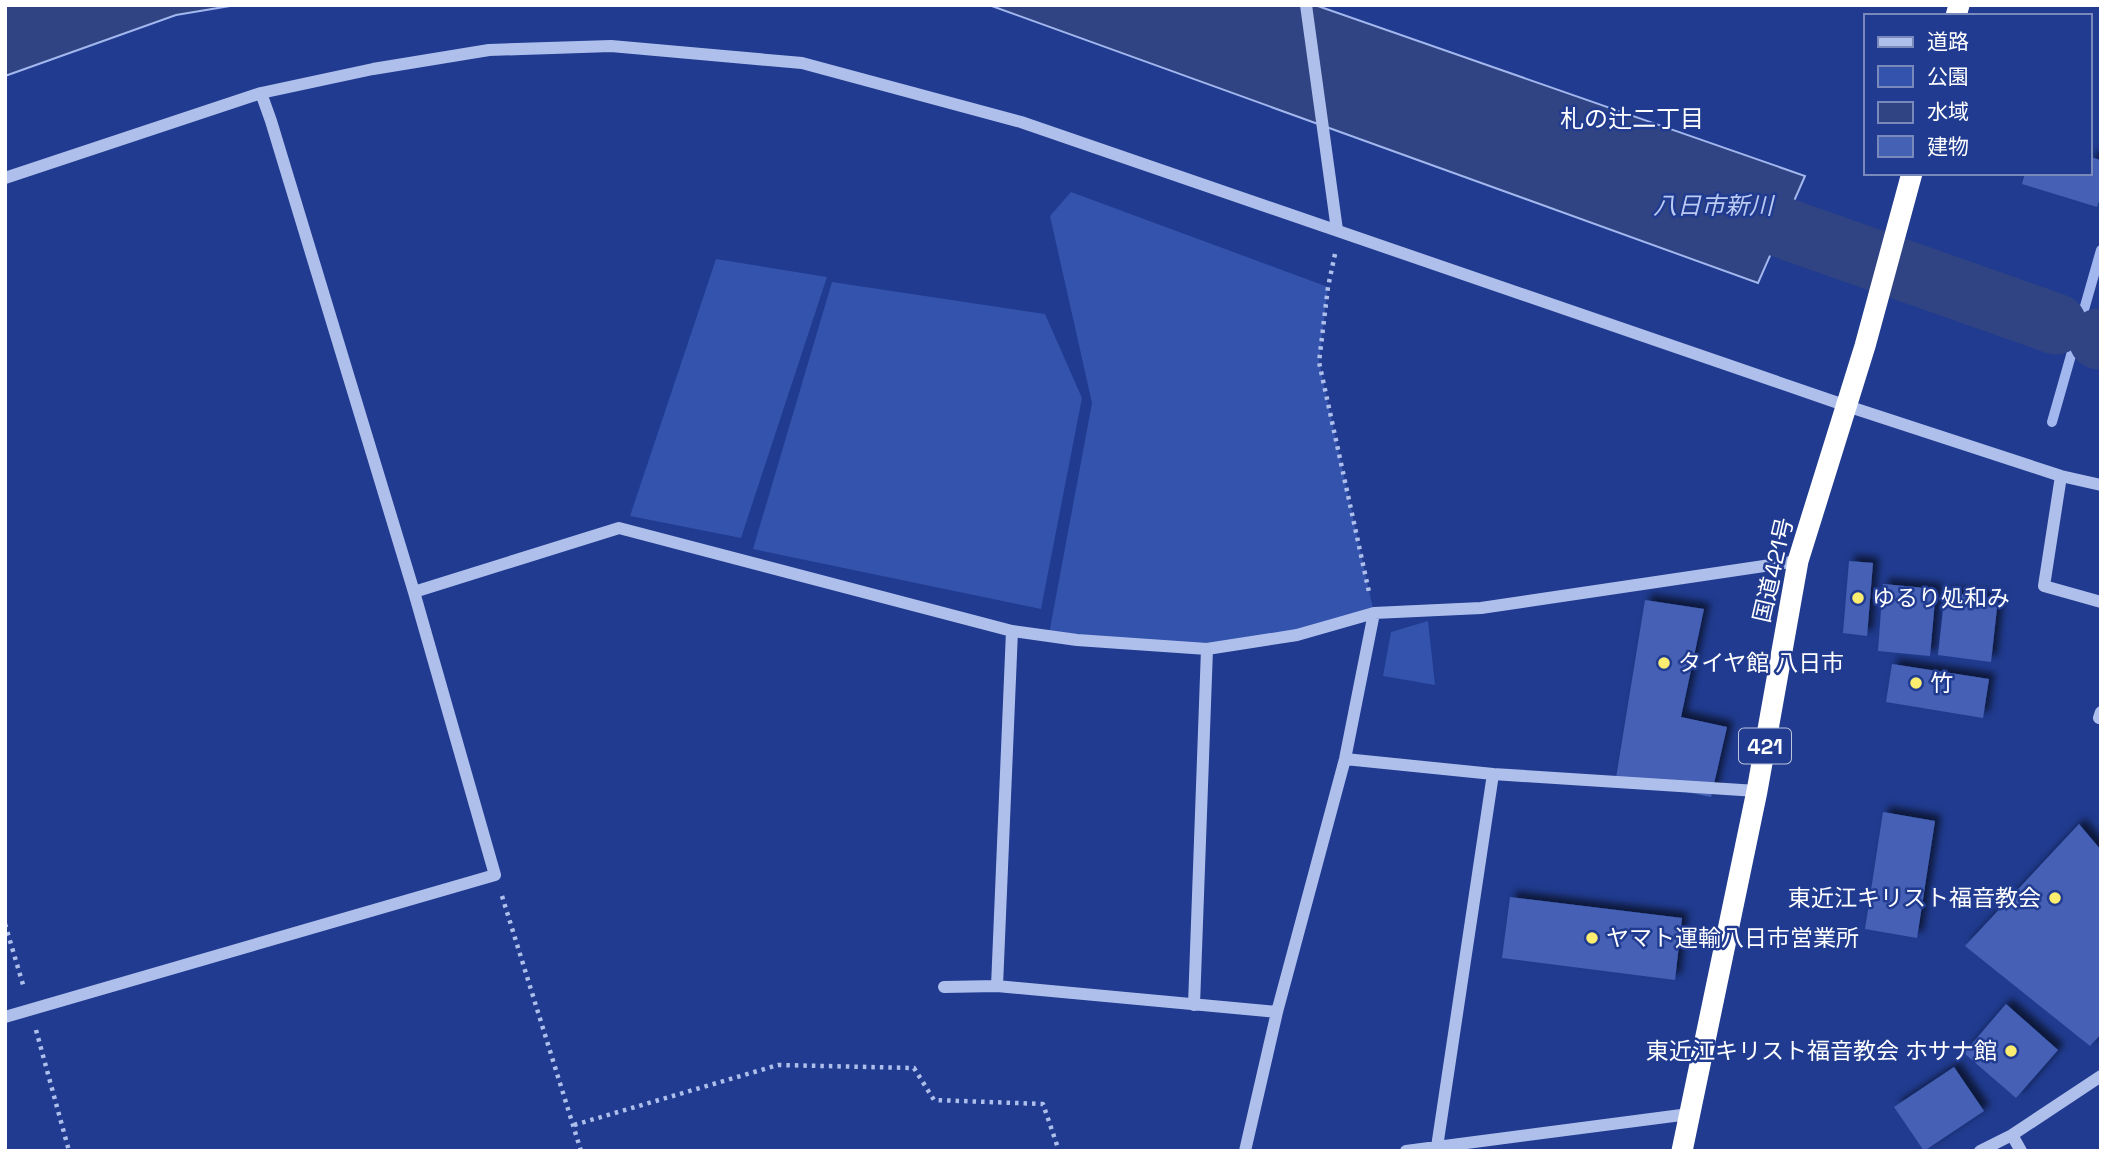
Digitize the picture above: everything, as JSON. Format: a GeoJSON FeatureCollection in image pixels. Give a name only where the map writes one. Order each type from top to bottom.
{"type":"FeatureCollection","features":[{"type":"Feature","properties":{"kind":"highway","name":"国道421号"},"geometry":{"type":"LineString","coordinates":[[1682,1151],[1757,791],[1798,561],[1865,345],[1911,175]]}},
{"type":"Feature","properties":{"kind":"street"},"geometry":{"type":"LineString","coordinates":[[1306,5],[1337,230]]}},
{"type":"Feature","properties":{"kind":"street"},"geometry":{"type":"LineString","coordinates":[[5,178],[261,93],[373,69],[489,51],[611,46],[802,63],[1021,122],[1847,406],[2061,476],[2101,485]]}},
{"type":"Feature","properties":{"kind":"street"},"geometry":{"type":"LineString","coordinates":[[5,1017],[495,875],[414,592],[261,93]]}},
{"type":"Feature","properties":{"kind":"street"},"geometry":{"type":"LineString","coordinates":[[2061,476],[2045,586],[2101,602]]}},
{"type":"Feature","properties":{"kind":"street"},"geometry":{"type":"LineString","coordinates":[[414,592],[620,528],[1012,631],[1207,649],[1297,635],[1374,614],[1481,607],[1798,561]]}},
{"type":"Feature","properties":{"kind":"street"},"geometry":{"type":"LineString","coordinates":[[1245,1151],[1277,1012],[1345,759],[1374,614]]}},
{"type":"Feature","properties":{"kind":"street"},"geometry":{"type":"LineString","coordinates":[[997,986],[1012,631]]}},
{"type":"Feature","properties":{"kind":"street"},"geometry":{"type":"LineString","coordinates":[[1194,1005],[1207,649]]}},
{"type":"Feature","properties":{"kind":"street"},"geometry":{"type":"LineString","coordinates":[[1345,759],[1493,774],[1757,791]]}},
{"type":"Feature","properties":{"kind":"street"},"geometry":{"type":"LineString","coordinates":[[1437,1147],[1493,774]]}},
{"type":"Feature","properties":{"kind":"street"},"geometry":{"type":"LineString","coordinates":[[944,987],[997,986],[1277,1012]]}},
{"type":"Feature","properties":{"kind":"street"},"geometry":{"type":"LineString","coordinates":[[1980,1151],[2012,1135],[2101,1076]]}},
{"type":"Feature","properties":{"kind":"street"},"geometry":{"type":"LineString","coordinates":[[1406,1151],[1689,1114]]}},
{"type":"Feature","properties":{"kind":"street"},"geometry":{"type":"LineString","coordinates":[[2012,1135],[2021,1151]]}},
{"type":"Feature","properties":{"kind":"path"},"geometry":{"type":"LineString","coordinates":[[1337,230],[1335,262],[1328,287],[1320,362],[1374,614]]}},
{"type":"Feature","properties":{"kind":"path"},"geometry":{"type":"LineString","coordinates":[[495,875],[581,1151]]}},
{"type":"Feature","properties":{"kind":"path"},"geometry":{"type":"LineString","coordinates":[[5,924],[69,1151]]}},
{"type":"Feature","properties":{"kind":"path"},"geometry":{"type":"LineString","coordinates":[[574,1125],[778,1065],[914,1068],[934,1100],[1043,1104],[1059,1151]]}},
{"type":"Feature","properties":{"kind":"green space"},"geometry":{"type":"Polygon","coordinates":[[[1071,192],[1328,287],[1319,362],[1374,613],[1207,649],[1049,634],[1092,403],[1050,216],[1071,192]]]}},
{"type":"Feature","properties":{"kind":"green space"},"geometry":{"type":"Polygon","coordinates":[[[716,259],[827,277],[741,538],[630,516],[716,259]]]}},
{"type":"Feature","properties":{"kind":"green space"},"geometry":{"type":"Polygon","coordinates":[[[832,282],[1045,314],[1082,398],[1041,609],[753,549],[832,282]]]}},
{"type":"Feature","properties":{"kind":"green space"},"geometry":{"type":"Polygon","coordinates":[[[1428,621],[1435,685],[1383,676],[1391,632],[1428,621]]]}},
{"type":"Feature","properties":{"kind":"water"},"geometry":{"type":"Polygon","coordinates":[[[5,5],[236,5],[176,15],[5,76],[5,5]]]}},
{"type":"Feature","properties":{"kind":"water","name":"八日市新川"},"geometry":{"type":"Polygon","coordinates":[[[989,5],[1315,5],[1805,176],[1758,283],[989,5]]]}},
{"type":"Feature","properties":{"kind":"building"},"geometry":{"type":"Polygon","coordinates":[[[2092,158],[2101,160],[2101,195],[2097,207],[2022,184],[2024,175],[2092,175],[2092,158]]]}},
{"type":"Feature","properties":{"kind":"building","name":"ゆるり処和み"},"geometry":{"type":"Polygon","coordinates":[[[1849,561],[1873,563],[1867,636],[1843,633],[1849,561]]]}},
{"type":"Feature","properties":{"kind":"building"},"geometry":{"type":"Polygon","coordinates":[[[1883,584],[1936,589],[1930,656],[1878,651],[1883,584]]]}},
{"type":"Feature","properties":{"kind":"building"},"geometry":{"type":"Polygon","coordinates":[[[1945,592],[1998,599],[1991,662],[1938,655],[1945,592]]]}},
{"type":"Feature","properties":{"kind":"building","name":"タイヤ館 八日市"},"geometry":{"type":"Polygon","coordinates":[[[1645,600],[1704,609],[1681,717],[1727,727],[1711,797],[1616,778],[1645,600]]]}},
{"type":"Feature","properties":{"kind":"building"},"geometry":{"type":"Polygon","coordinates":[[[1892,664],[1989,679],[1983,718],[1886,702],[1892,664]]]}},
{"type":"Feature","properties":{"kind":"building"},"geometry":{"type":"Polygon","coordinates":[[[1883,812],[1935,821],[1917,938],[1865,929],[1883,812]]]}},
{"type":"Feature","properties":{"kind":"building","name":"東近江キリスト福音教会"},"geometry":{"type":"Polygon","coordinates":[[[2079,824],[2101,850],[2101,1034],[2090,1046],[1965,946],[2079,824]]]}},
{"type":"Feature","properties":{"kind":"building","name":"ヤマト運輸八日市営業所"},"geometry":{"type":"Polygon","coordinates":[[[1510,897],[1682,918],[1675,980],[1502,958],[1510,897]]]}},
{"type":"Feature","properties":{"kind":"building","name":"東近江キリスト福音教会 ホサナ館"},"geometry":{"type":"Polygon","coordinates":[[[2006,1004],[2058,1050],[2016,1098],[1964,1053],[2006,1004]]]}},
{"type":"Feature","properties":{"kind":"building"},"geometry":{"type":"Polygon","coordinates":[[[1954,1067],[1984,1111],[1924,1151],[1894,1107],[1954,1067]]]}},
{"type":"Feature","properties":{"kind":"waterway","name":"八日市新川"},"geometry":{"type":"LineString","coordinates":[[1704,200],[2056,324]]}},
{"type":"Feature","properties":{"kind":"waterway"},"geometry":{"type":"LineString","coordinates":[[2052,422],[2101,250]]}},
{"type":"Feature","properties":{"kind":"place","name":"ゆるり処和み"},"geometry":{"type":"Point","coordinates":[1858,598]}},
{"type":"Feature","properties":{"kind":"place","name":"タイヤ館 八日市"},"geometry":{"type":"Point","coordinates":[1664,663]}},
{"type":"Feature","properties":{"kind":"place","name":"竹"},"geometry":{"type":"Point","coordinates":[1916,683]}},
{"type":"Feature","properties":{"kind":"place","name":"東近江キリスト福音教会"},"geometry":{"type":"Point","coordinates":[2055,898]}},
{"type":"Feature","properties":{"kind":"place","name":"ヤマト運輸八日市営業所"},"geometry":{"type":"Point","coordinates":[1592,938]}},
{"type":"Feature","properties":{"kind":"place","name":"東近江キリスト福音教会 ホサナ館"},"geometry":{"type":"Point","coordinates":[2011,1051]}},
{"type":"Feature","properties":{"kind":"district","name":"札の辻二丁目"},"geometry":{"type":"Point","coordinates":[1632,118]}}]}
